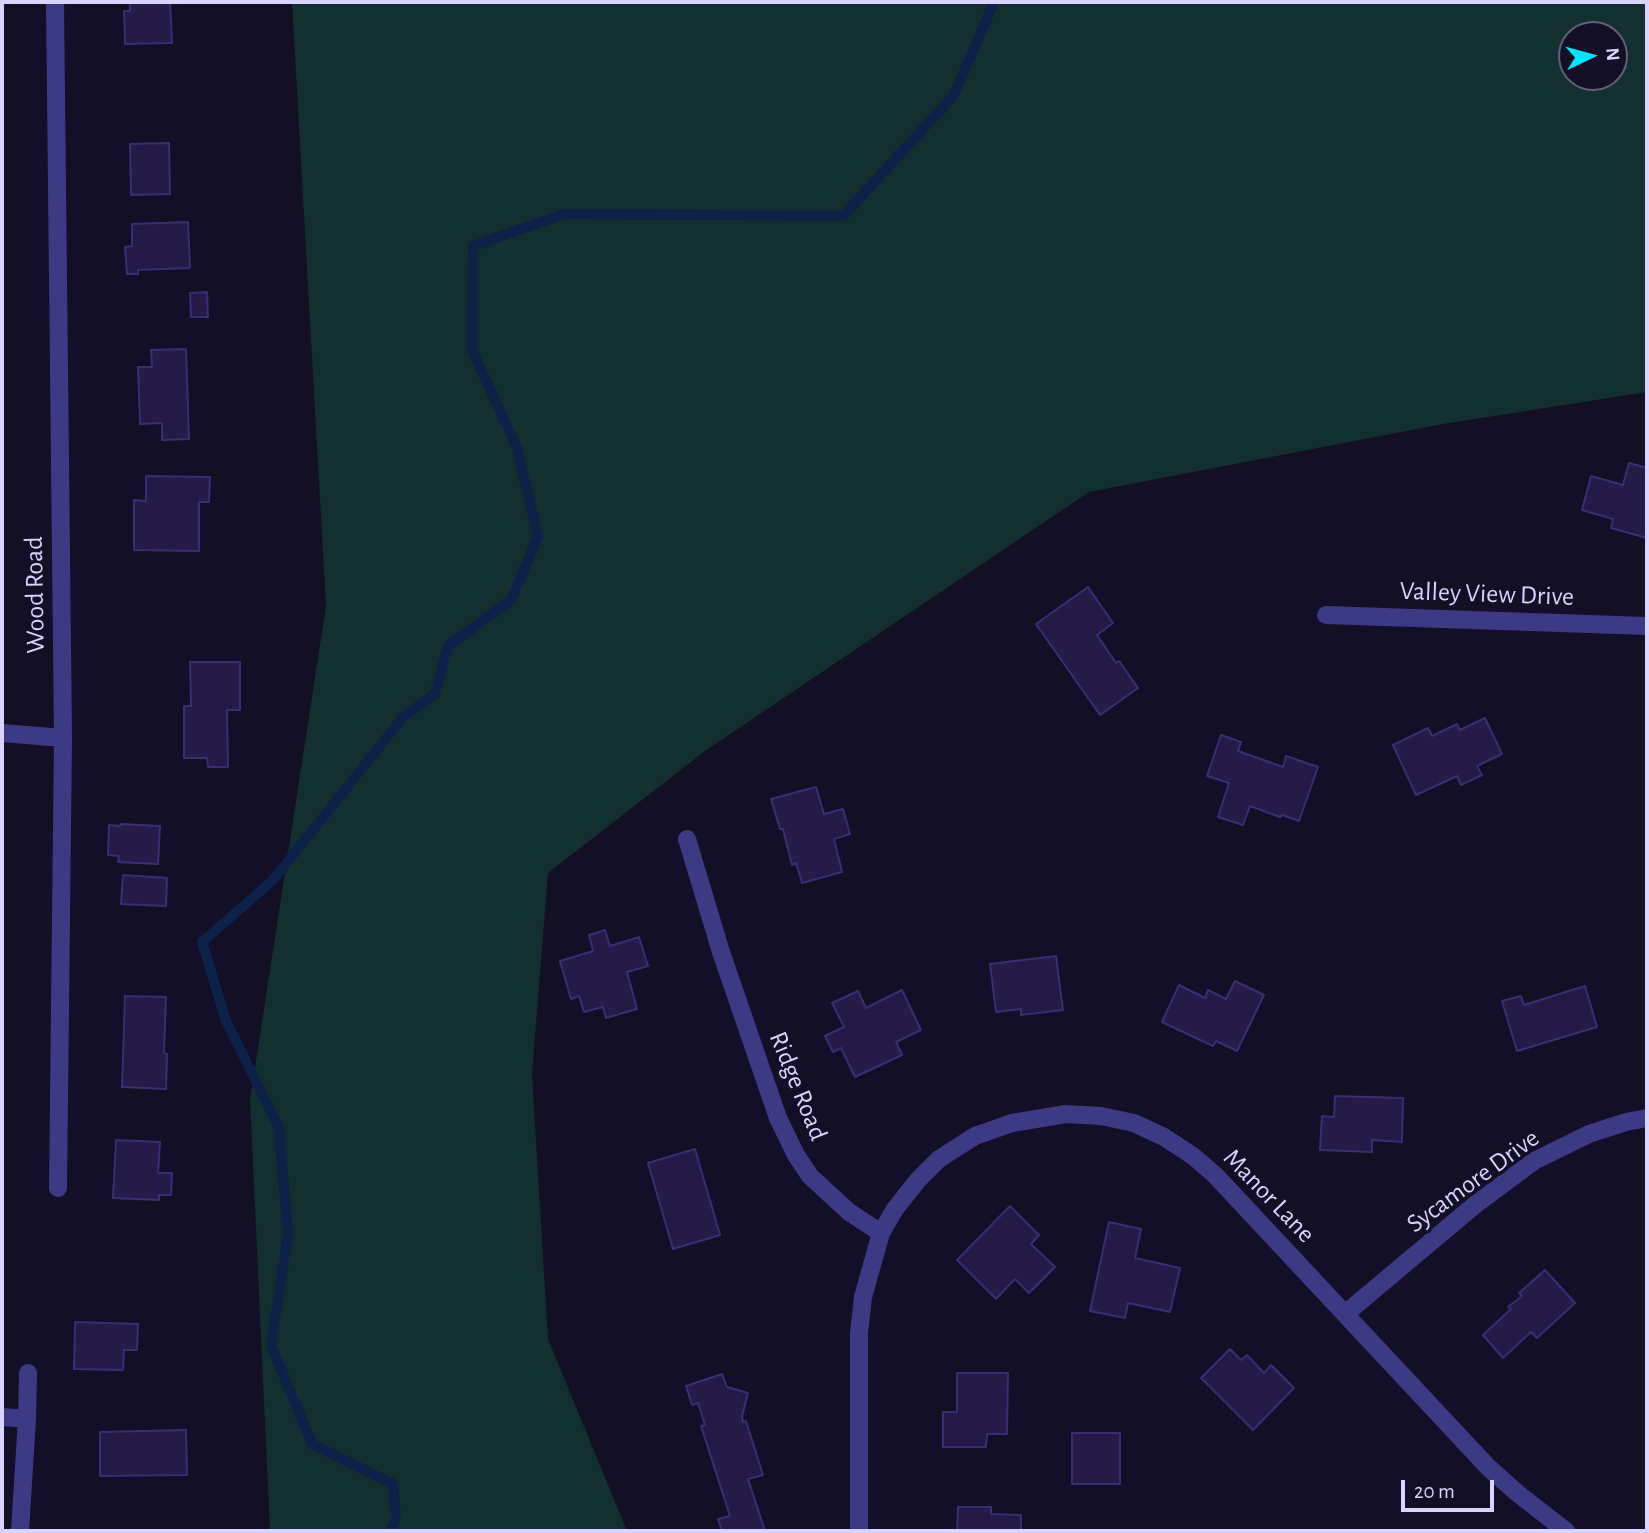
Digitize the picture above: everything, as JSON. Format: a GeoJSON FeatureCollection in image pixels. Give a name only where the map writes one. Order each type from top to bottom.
{"type":"FeatureCollection","features":[{"type":"Feature","properties":{"kind":"street","name":"Wood Road"},"geometry":{"type":"LineString","coordinates":[[55,2],[63,738],[58,1188]]}},
{"type":"Feature","properties":{"kind":"street","name":"Valley View Drive"},"geometry":{"type":"LineString","coordinates":[[1326,615],[1647,626]]}},
{"type":"Feature","properties":{"kind":"street"},"geometry":{"type":"LineString","coordinates":[[2,733],[63,738]]}},
{"type":"Feature","properties":{"kind":"street","name":"Ridge Road"},"geometry":{"type":"LineString","coordinates":[[687,839],[730,978],[778,1118],[796,1155],[810,1176],[849,1212],[881,1233]]}},
{"type":"Feature","properties":{"kind":"street","name":"Manor Lane"},"geometry":{"type":"LineString","coordinates":[[881,1233],[895,1209],[918,1180],[939,1159],[975,1136],[1012,1123],[1066,1114],[1101,1116],[1144,1128],[1164,1137],[1193,1156],[1215,1175],[1488,1466],[1566,1531]]}},
{"type":"Feature","properties":{"kind":"street","name":"Sycamore Drive"},"geometry":{"type":"LineString","coordinates":[[1345,1314],[1476,1204],[1534,1161],[1589,1134],[1647,1118]]}},
{"type":"Feature","properties":{"kind":"street"},"geometry":{"type":"LineString","coordinates":[[859,1531],[859,1333],[863,1297],[881,1233]]}},
{"type":"Feature","properties":{"kind":"street"},"geometry":{"type":"LineString","coordinates":[[20,1531],[28,1373]]}},
{"type":"Feature","properties":{"kind":"street"},"geometry":{"type":"LineString","coordinates":[[2,1417],[27,1419]]}},
{"type":"Feature","properties":{"kind":"green space"},"geometry":{"type":"Polygon","coordinates":[[[292,2],[1647,2],[1647,392],[1443,424],[1089,492],[705,751],[548,873],[532,1074],[548,1339],[627,1531],[270,1531],[250,1100],[326,606],[292,2]]]}},
{"type":"Feature","properties":{"kind":"building"},"geometry":{"type":"Polygon","coordinates":[[[130,2],[170,2],[172,43],[125,44],[124,11],[130,11],[130,2]]]}},
{"type":"Feature","properties":{"kind":"building"},"geometry":{"type":"Polygon","coordinates":[[[169,143],[170,194],[131,195],[130,144],[169,143]]]}},
{"type":"Feature","properties":{"kind":"building"},"geometry":{"type":"Polygon","coordinates":[[[188,222],[190,268],[138,270],[138,274],[127,274],[125,247],[132,246],[132,224],[188,222]]]}},
{"type":"Feature","properties":{"kind":"building"},"geometry":{"type":"Polygon","coordinates":[[[207,292],[208,317],[191,317],[190,293],[207,292]]]}},
{"type":"Feature","properties":{"kind":"building"},"geometry":{"type":"Polygon","coordinates":[[[186,349],[189,439],[162,440],[162,423],[140,424],[138,367],[152,367],[151,350],[186,349]]]}},
{"type":"Feature","properties":{"kind":"building"},"geometry":{"type":"Polygon","coordinates":[[[1629,463],[1647,468],[1647,538],[1611,528],[1613,519],[1582,510],[1591,476],[1623,485],[1629,463]]]}},
{"type":"Feature","properties":{"kind":"building"},"geometry":{"type":"Polygon","coordinates":[[[146,476],[210,477],[209,502],[199,502],[199,551],[134,550],[134,500],[146,501],[146,476]]]}},
{"type":"Feature","properties":{"kind":"building"},"geometry":{"type":"Polygon","coordinates":[[[1088,587],[1113,623],[1097,635],[1116,663],[1119,661],[1138,688],[1100,715],[1036,624],[1088,587]]]}},
{"type":"Feature","properties":{"kind":"building"},"geometry":{"type":"Polygon","coordinates":[[[3,625],[3,662],[2,662],[3,625]]]}},
{"type":"Feature","properties":{"kind":"building"},"geometry":{"type":"Polygon","coordinates":[[[190,662],[240,662],[240,710],[227,710],[228,767],[208,767],[207,758],[184,758],[184,706],[191,706],[190,662]]]}},
{"type":"Feature","properties":{"kind":"building"},"geometry":{"type":"Polygon","coordinates":[[[1485,718],[1502,754],[1477,766],[1482,775],[1461,785],[1457,776],[1416,795],[1393,745],[1428,728],[1432,736],[1457,724],[1460,730],[1485,718]]]}},
{"type":"Feature","properties":{"kind":"building"},"geometry":{"type":"Polygon","coordinates":[[[1221,735],[1241,742],[1238,751],[1283,767],[1286,756],[1318,767],[1299,821],[1250,806],[1243,825],[1218,817],[1229,783],[1207,776],[1221,735]]]}},
{"type":"Feature","properties":{"kind":"building"},"geometry":{"type":"Polygon","coordinates":[[[816,787],[824,814],[843,809],[850,834],[834,839],[842,872],[802,883],[796,863],[792,865],[783,829],[780,829],[771,799],[816,787]]]}},
{"type":"Feature","properties":{"kind":"building"},"geometry":{"type":"Polygon","coordinates":[[[109,825],[160,826],[158,864],[118,862],[119,856],[108,855],[109,825]]]}},
{"type":"Feature","properties":{"kind":"building"},"geometry":{"type":"Polygon","coordinates":[[[123,875],[167,878],[166,906],[121,904],[123,875]]]}},
{"type":"Feature","properties":{"kind":"building"},"geometry":{"type":"Polygon","coordinates":[[[605,930],[610,946],[639,937],[648,966],[627,972],[637,1009],[606,1018],[603,1007],[584,1012],[579,996],[571,999],[560,961],[593,951],[589,935],[605,930]]]}},
{"type":"Feature","properties":{"kind":"building"},"geometry":{"type":"Polygon","coordinates":[[[1056,956],[1063,1010],[1021,1015],[1021,1009],[996,1012],[990,964],[1056,956]]]}},
{"type":"Feature","properties":{"kind":"building"},"geometry":{"type":"Polygon","coordinates":[[[1235,981],[1264,995],[1237,1051],[1216,1041],[1213,1046],[1162,1022],[1179,985],[1205,998],[1208,990],[1226,999],[1235,981]]]}},
{"type":"Feature","properties":{"kind":"building"},"geometry":{"type":"Polygon","coordinates":[[[1585,986],[1597,1027],[1517,1051],[1502,1001],[1521,996],[1524,1005],[1585,986]]]}},
{"type":"Feature","properties":{"kind":"building"},"geometry":{"type":"Polygon","coordinates":[[[902,990],[921,1030],[896,1042],[902,1055],[855,1077],[841,1048],[833,1052],[825,1036],[844,1027],[832,1003],[858,991],[866,1008],[902,990]]]}},
{"type":"Feature","properties":{"kind":"building"},"geometry":{"type":"Polygon","coordinates":[[[125,996],[166,997],[166,1089],[122,1087],[125,996]]]}},
{"type":"Feature","properties":{"kind":"building"},"geometry":{"type":"Polygon","coordinates":[[[1335,1096],[1403,1098],[1402,1142],[1372,1140],[1372,1152],[1320,1150],[1322,1116],[1334,1117],[1335,1096]]]}},
{"type":"Feature","properties":{"kind":"building"},"geometry":{"type":"Polygon","coordinates":[[[116,1140],[160,1142],[158,1173],[172,1173],[171,1195],[159,1195],[159,1200],[113,1198],[116,1140]]]}},
{"type":"Feature","properties":{"kind":"building"},"geometry":{"type":"Polygon","coordinates":[[[695,1149],[720,1235],[673,1249],[648,1163],[695,1149]]]}},
{"type":"Feature","properties":{"kind":"building"},"geometry":{"type":"Polygon","coordinates":[[[1010,1206],[1039,1235],[1031,1244],[1055,1267],[1029,1293],[1015,1279],[996,1299],[957,1260],[1010,1206]]]}},
{"type":"Feature","properties":{"kind":"building"},"geometry":{"type":"Polygon","coordinates":[[[1109,1222],[1141,1229],[1135,1258],[1180,1268],[1170,1312],[1128,1303],[1125,1318],[1090,1311],[1109,1222]]]}},
{"type":"Feature","properties":{"kind":"building"},"geometry":{"type":"Polygon","coordinates":[[[1545,1270],[1575,1303],[1537,1338],[1531,1332],[1503,1358],[1483,1335],[1511,1309],[1508,1307],[1522,1296],[1519,1293],[1545,1270]]]}},
{"type":"Feature","properties":{"kind":"building"},"geometry":{"type":"Polygon","coordinates":[[[75,1322],[138,1324],[137,1350],[124,1350],[123,1370],[74,1369],[75,1322]]]}},
{"type":"Feature","properties":{"kind":"building"},"geometry":{"type":"Polygon","coordinates":[[[1230,1349],[1241,1360],[1247,1355],[1264,1373],[1271,1365],[1294,1388],[1253,1430],[1201,1378],[1230,1349]]]}},
{"type":"Feature","properties":{"kind":"building"},"geometry":{"type":"Polygon","coordinates":[[[957,1373],[1008,1373],[1007,1434],[987,1434],[986,1447],[943,1447],[943,1412],[957,1412],[957,1373]]]}},
{"type":"Feature","properties":{"kind":"building"},"geometry":{"type":"Polygon","coordinates":[[[722,1374],[727,1387],[748,1393],[743,1422],[746,1421],[763,1475],[748,1479],[765,1531],[722,1531],[718,1519],[730,1516],[701,1426],[705,1425],[698,1403],[692,1405],[686,1386],[722,1374]]]}},
{"type":"Feature","properties":{"kind":"building"},"geometry":{"type":"Polygon","coordinates":[[[186,1430],[187,1475],[100,1476],[100,1432],[186,1430]]]}},
{"type":"Feature","properties":{"kind":"building"},"geometry":{"type":"Polygon","coordinates":[[[1072,1433],[1120,1433],[1120,1484],[1072,1484],[1072,1433]]]}},
{"type":"Feature","properties":{"kind":"building"},"geometry":{"type":"Polygon","coordinates":[[[958,1507],[991,1507],[991,1514],[1021,1515],[1021,1531],[957,1531],[958,1507]]]}},
{"type":"Feature","properties":{"kind":"waterway"},"geometry":{"type":"LineString","coordinates":[[391,1531],[396,1517],[393,1484],[312,1444],[271,1345],[288,1235],[279,1128],[226,1021],[202,942],[273,880],[403,717],[435,694],[448,646],[511,600],[538,537],[517,448],[472,350],[473,246],[564,214],[843,216],[954,95],[994,2]]}}]}
